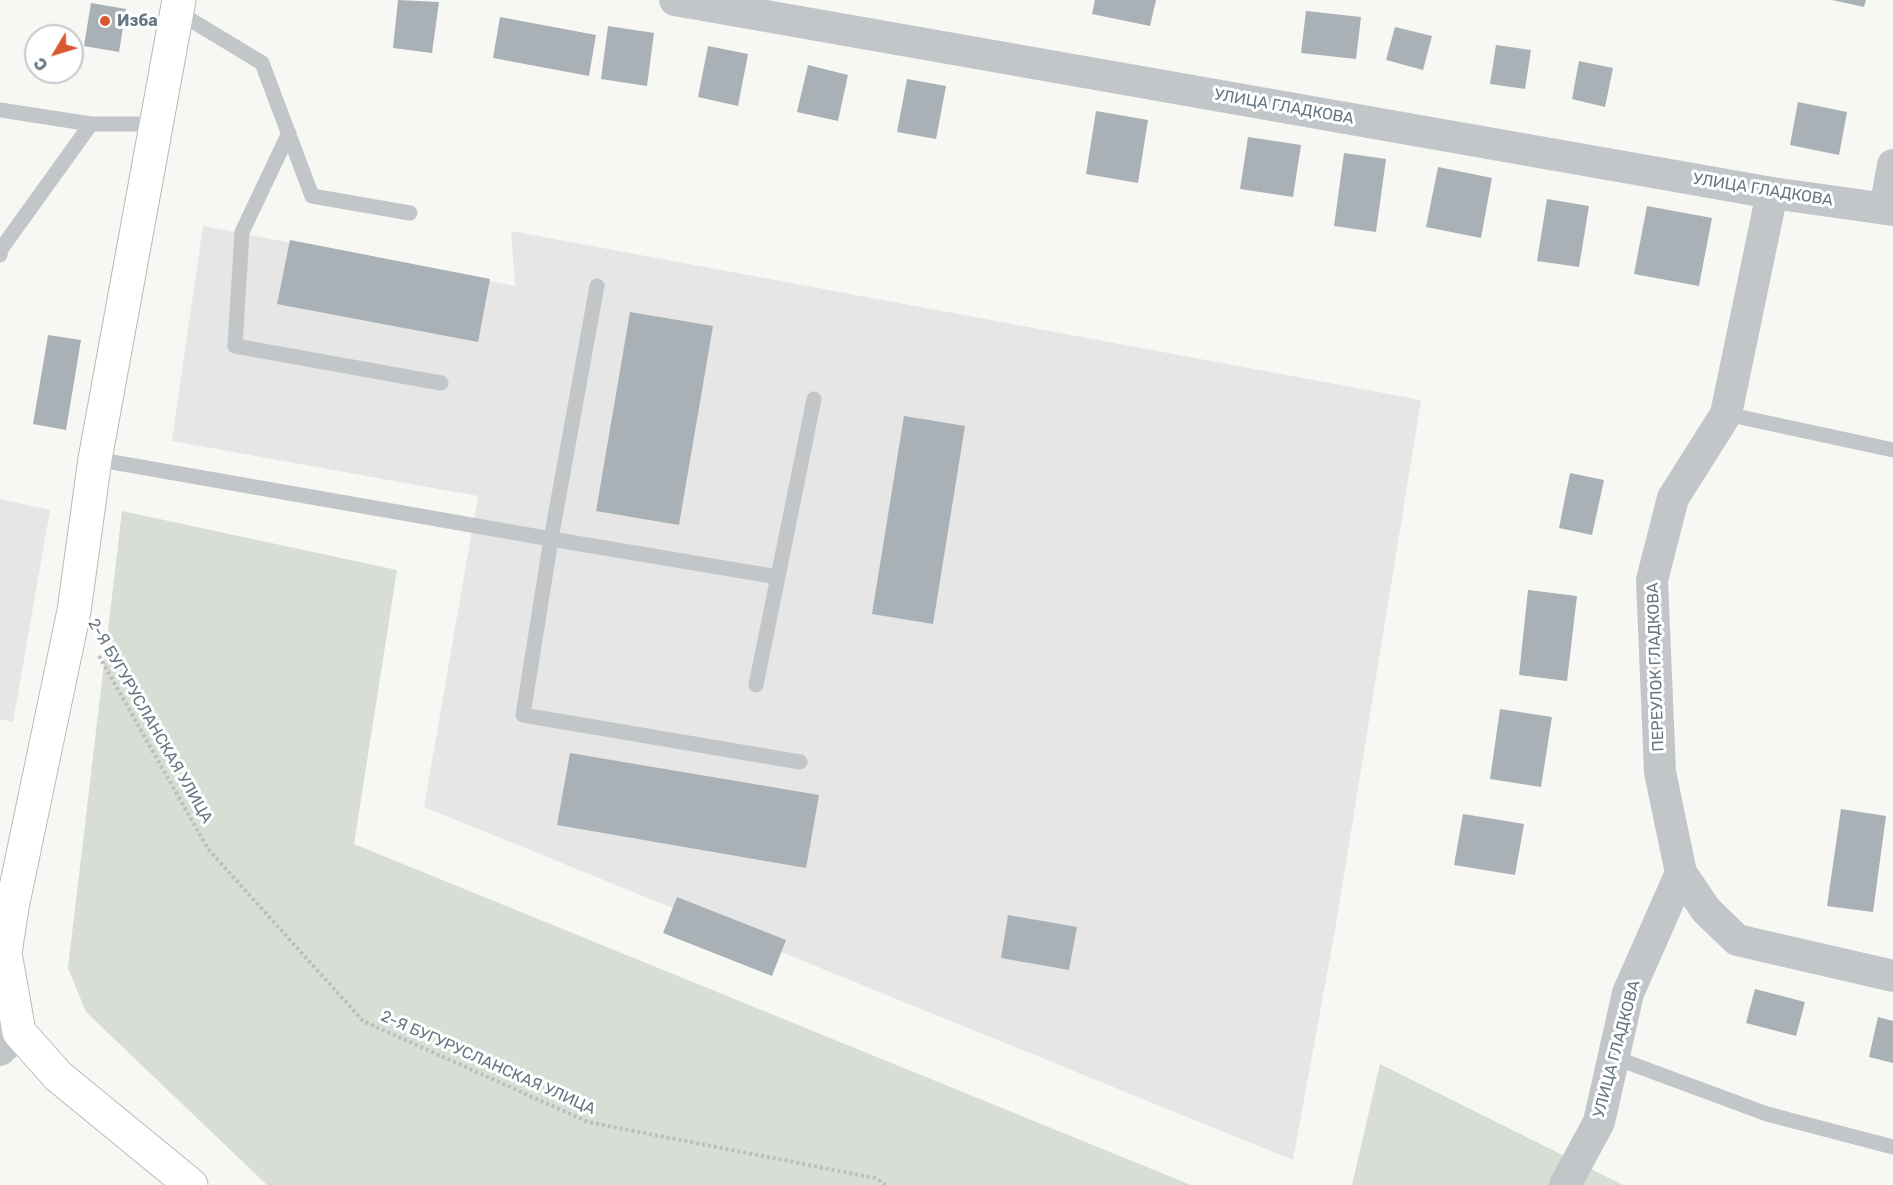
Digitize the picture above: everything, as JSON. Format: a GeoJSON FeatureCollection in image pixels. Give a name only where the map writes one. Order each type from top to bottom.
{"type":"FeatureCollection","features":[{"type":"Feature","properties":{"kind":"street","name":"УЛИЦА ГЛАДКОВА"},"geometry":{"type":"LineString","coordinates":[[675,0],[1772,193],[1889,210]]}},
{"type":"Feature","properties":{"kind":"street"},"geometry":{"type":"LineString","coordinates":[[177,4],[95,459],[74,611],[12,907],[5,953],[10,1041],[58,1076],[191,1185]]}},
{"type":"Feature","properties":{"kind":"street"},"geometry":{"type":"LineString","coordinates":[[1889,210],[1893,165]]}},
{"type":"Feature","properties":{"kind":"street","name":"ПЕРЕУЛОК ГЛАДКОВА"},"geometry":{"type":"LineString","coordinates":[[1681,873],[1660,772],[1652,580],[1673,498],[1726,414],[1772,193]]}},
{"type":"Feature","properties":{"kind":"street","name":"УЛИЦА ГЛАДКОВА"},"geometry":{"type":"LineString","coordinates":[[1565,1185],[1599,1122],[1628,993],[1681,873]]}},
{"type":"Feature","properties":{"kind":"street"},"geometry":{"type":"LineString","coordinates":[[1681,873],[1706,910],[1737,940],[1893,976]]}},
{"type":"Feature","properties":{"kind":"lane"},"geometry":{"type":"LineString","coordinates":[[177,4],[262,63],[312,196],[410,213]]}},
{"type":"Feature","properties":{"kind":"lane"},"geometry":{"type":"LineString","coordinates":[[0,110],[91,124],[156,124]]}},
{"type":"Feature","properties":{"kind":"lane"},"geometry":{"type":"LineString","coordinates":[[0,255],[1,249],[91,124]]}},
{"type":"Feature","properties":{"kind":"lane"},"geometry":{"type":"LineString","coordinates":[[288,133],[242,231],[235,346],[441,383]]}},
{"type":"Feature","properties":{"kind":"lane"},"geometry":{"type":"LineString","coordinates":[[597,286],[551,539],[523,715],[800,762]]}},
{"type":"Feature","properties":{"kind":"lane"},"geometry":{"type":"LineString","coordinates":[[756,685],[814,399]]}},
{"type":"Feature","properties":{"kind":"lane"},"geometry":{"type":"LineString","coordinates":[[1726,414],[1893,450]]}},
{"type":"Feature","properties":{"kind":"lane"},"geometry":{"type":"LineString","coordinates":[[95,459],[778,577]]}},
{"type":"Feature","properties":{"kind":"lane"},"geometry":{"type":"LineString","coordinates":[[1613,1057],[1767,1114],[1893,1148]]}},
{"type":"Feature","properties":{"kind":"path","name":"2-Я БУГУРУСЛАНСКАЯ УЛИЦА"},"geometry":{"type":"LineString","coordinates":[[74,611],[208,849],[363,1021],[588,1122],[875,1178],[886,1185]]}},
{"type":"Feature","properties":{"kind":"shaded area"},"geometry":{"type":"Polygon","coordinates":[[[203,226],[515,286],[511,231],[1421,400],[1335,930],[1293,1160],[424,807],[478,496],[172,441],[203,226]]]}},
{"type":"Feature","properties":{"kind":"shaded area"},"geometry":{"type":"Polygon","coordinates":[[[0,499],[50,510],[13,722],[0,719],[0,499]]]}},
{"type":"Feature","properties":{"kind":"shaded area"},"geometry":{"type":"Polygon","coordinates":[[[122,511],[397,570],[354,844],[1191,1185],[267,1185],[86,1012],[68,968],[122,511]]]}},
{"type":"Feature","properties":{"kind":"shaded area"},"geometry":{"type":"Polygon","coordinates":[[[1380,1064],[1623,1185],[1352,1185],[1380,1064]]]}},
{"type":"Feature","properties":{"kind":"building"},"geometry":{"type":"Polygon","coordinates":[[[398,0],[439,2],[432,53],[393,48],[398,0]]]}},
{"type":"Feature","properties":{"kind":"building"},"geometry":{"type":"Polygon","coordinates":[[[1095,0],[1156,0],[1150,26],[1092,14],[1095,0]]]}},
{"type":"Feature","properties":{"kind":"building"},"geometry":{"type":"Polygon","coordinates":[[[1832,0],[1866,0],[1864,7],[1832,0]]]}},
{"type":"Feature","properties":{"kind":"building"},"geometry":{"type":"Polygon","coordinates":[[[91,3],[126,9],[119,52],[84,46],[91,3]]]}},
{"type":"Feature","properties":{"kind":"building"},"geometry":{"type":"Polygon","coordinates":[[[1306,11],[1361,17],[1356,59],[1301,53],[1306,11]]]}},
{"type":"Feature","properties":{"kind":"building"},"geometry":{"type":"Polygon","coordinates":[[[500,17],[596,35],[589,76],[493,58],[500,17]]]}},
{"type":"Feature","properties":{"kind":"building"},"geometry":{"type":"Polygon","coordinates":[[[608,26],[654,33],[647,86],[601,79],[608,26]]]}},
{"type":"Feature","properties":{"kind":"building"},"geometry":{"type":"Polygon","coordinates":[[[1395,27],[1432,36],[1423,70],[1386,60],[1395,27]]]}},
{"type":"Feature","properties":{"kind":"building"},"geometry":{"type":"Polygon","coordinates":[[[1496,45],[1531,50],[1525,89],[1490,84],[1496,45]]]}},
{"type":"Feature","properties":{"kind":"building"},"geometry":{"type":"Polygon","coordinates":[[[708,46],[748,54],[738,106],[698,97],[708,46]]]}},
{"type":"Feature","properties":{"kind":"building"},"geometry":{"type":"Polygon","coordinates":[[[1579,61],[1613,68],[1605,107],[1572,99],[1579,61]]]}},
{"type":"Feature","properties":{"kind":"building"},"geometry":{"type":"Polygon","coordinates":[[[808,65],[848,75],[838,121],[797,112],[808,65]]]}},
{"type":"Feature","properties":{"kind":"building"},"geometry":{"type":"Polygon","coordinates":[[[907,79],[946,86],[936,139],[897,132],[907,79]]]}},
{"type":"Feature","properties":{"kind":"building"},"geometry":{"type":"Polygon","coordinates":[[[1798,102],[1847,112],[1839,155],[1790,145],[1798,102]]]}},
{"type":"Feature","properties":{"kind":"building"},"geometry":{"type":"Polygon","coordinates":[[[1096,111],[1148,120],[1138,183],[1086,174],[1096,111]]]}},
{"type":"Feature","properties":{"kind":"building"},"geometry":{"type":"Polygon","coordinates":[[[1248,137],[1301,145],[1293,197],[1240,189],[1248,137]]]}},
{"type":"Feature","properties":{"kind":"building"},"geometry":{"type":"Polygon","coordinates":[[[1344,153],[1386,159],[1376,232],[1334,226],[1344,153]]]}},
{"type":"Feature","properties":{"kind":"building"},"geometry":{"type":"Polygon","coordinates":[[[1438,167],[1492,178],[1481,238],[1426,227],[1438,167]]]}},
{"type":"Feature","properties":{"kind":"building"},"geometry":{"type":"Polygon","coordinates":[[[1547,199],[1589,206],[1579,267],[1537,261],[1547,199]]]}},
{"type":"Feature","properties":{"kind":"building"},"geometry":{"type":"Polygon","coordinates":[[[1647,206],[1712,218],[1699,286],[1634,274],[1647,206]]]}},
{"type":"Feature","properties":{"kind":"building"},"geometry":{"type":"Polygon","coordinates":[[[290,240],[490,279],[478,342],[277,304],[290,240]]]}},
{"type":"Feature","properties":{"kind":"building"},"geometry":{"type":"Polygon","coordinates":[[[630,312],[713,326],[679,525],[596,511],[630,312]]]}},
{"type":"Feature","properties":{"kind":"building"},"geometry":{"type":"Polygon","coordinates":[[[48,335],[81,340],[66,430],[33,424],[48,335]]]}},
{"type":"Feature","properties":{"kind":"building"},"geometry":{"type":"Polygon","coordinates":[[[904,416],[965,426],[933,624],[872,614],[904,416]]]}},
{"type":"Feature","properties":{"kind":"building"},"geometry":{"type":"Polygon","coordinates":[[[1570,473],[1604,480],[1592,535],[1559,528],[1570,473]]]}},
{"type":"Feature","properties":{"kind":"building"},"geometry":{"type":"Polygon","coordinates":[[[1528,590],[1577,596],[1567,681],[1519,675],[1528,590]]]}},
{"type":"Feature","properties":{"kind":"building"},"geometry":{"type":"Polygon","coordinates":[[[1500,709],[1552,717],[1541,787],[1490,779],[1500,709]]]}},
{"type":"Feature","properties":{"kind":"building"},"geometry":{"type":"Polygon","coordinates":[[[570,753],[819,795],[806,868],[557,825],[570,753]]]}},
{"type":"Feature","properties":{"kind":"building"},"geometry":{"type":"Polygon","coordinates":[[[1841,809],[1886,816],[1873,912],[1827,906],[1841,809]]]}},
{"type":"Feature","properties":{"kind":"building"},"geometry":{"type":"Polygon","coordinates":[[[1463,814],[1524,824],[1515,875],[1454,865],[1463,814]]]}},
{"type":"Feature","properties":{"kind":"building"},"geometry":{"type":"Polygon","coordinates":[[[677,897],[786,940],[772,976],[663,933],[677,897]]]}},
{"type":"Feature","properties":{"kind":"building"},"geometry":{"type":"Polygon","coordinates":[[[1008,915],[1077,927],[1069,970],[1001,958],[1008,915]]]}},
{"type":"Feature","properties":{"kind":"building"},"geometry":{"type":"Polygon","coordinates":[[[1755,989],[1805,1002],[1796,1036],[1746,1023],[1755,989]]]}},
{"type":"Feature","properties":{"kind":"building"},"geometry":{"type":"Polygon","coordinates":[[[1878,1017],[1893,1021],[1893,1063],[1869,1057],[1878,1017]]]}},
{"type":"Feature","properties":{"kind":"place","name":"Изба"},"geometry":{"type":"Point","coordinates":[105,21]}}]}
